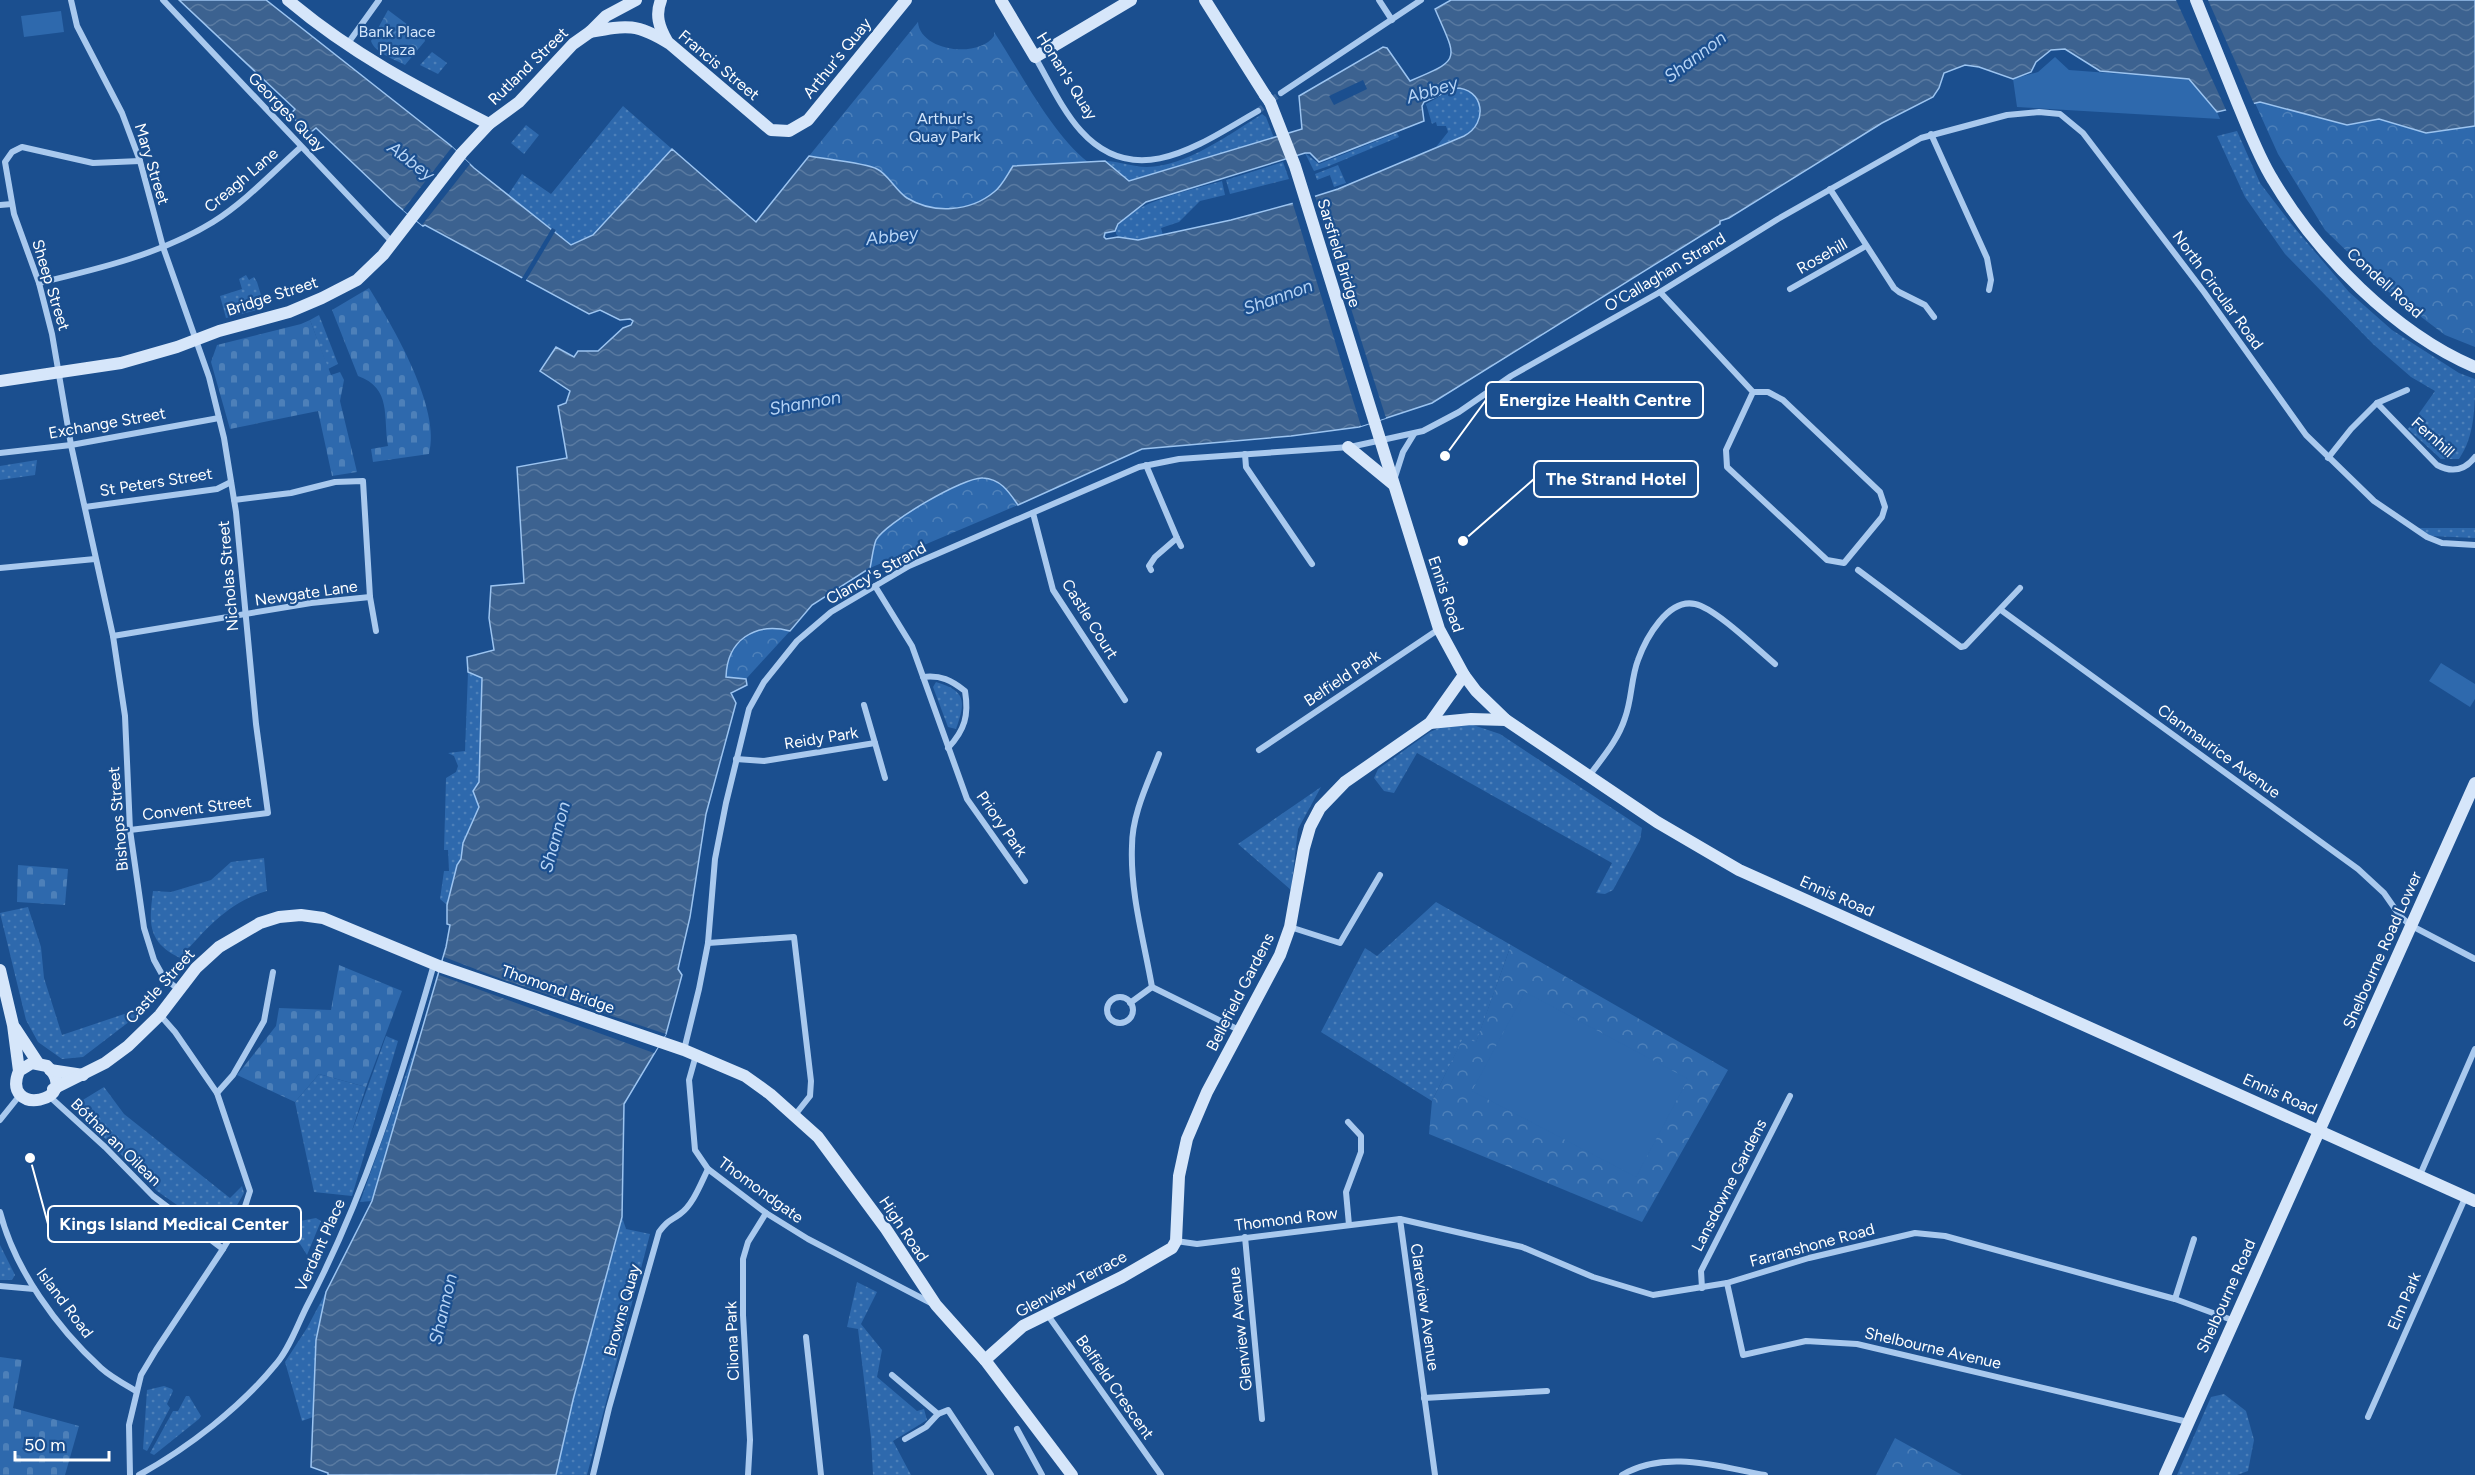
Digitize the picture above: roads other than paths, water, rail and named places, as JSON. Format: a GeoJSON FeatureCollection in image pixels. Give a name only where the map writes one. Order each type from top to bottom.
{"type":"FeatureCollection","features":[{"type":"Feature","properties":{"kind":"main road"},"geometry":{"type":"LineString","coordinates":[[288,0],[346,46],[397,76],[489,124]]}},
{"type":"Feature","properties":{"kind":"main road","name":"Rutland Street"},"geometry":{"type":"LineString","coordinates":[[489,124],[519,102],[573,44],[590,32],[606,16],[636,0]]}},
{"type":"Feature","properties":{"kind":"main road"},"geometry":{"type":"LineString","coordinates":[[661,0],[657,13],[660,28],[670,44]]}},
{"type":"Feature","properties":{"kind":"main road","name":"Arthur's Quay"},"geometry":{"type":"LineString","coordinates":[[789,131],[808,120],[906,0]]}},
{"type":"Feature","properties":{"kind":"main road","name":"Honan's Quay"},"geometry":{"type":"LineString","coordinates":[[1001,0],[1035,57]]}},
{"type":"Feature","properties":{"kind":"main road"},"geometry":{"type":"LineString","coordinates":[[1035,57],[1131,0]]}},
{"type":"Feature","properties":{"kind":"main road","name":"Sarsfield Bridge"},"geometry":{"type":"LineString","coordinates":[[1205,0],[1266,95],[1276,116],[1295,166],[1374,423]]}},
{"type":"Feature","properties":{"kind":"main road","name":"Condell Road"},"geometry":{"type":"LineString","coordinates":[[2196,0],[2253,142],[2273,180],[2295,212],[2347,275],[2387,311],[2424,339],[2475,367]]}},
{"type":"Feature","properties":{"kind":"main road","name":"Francis Street"},"geometry":{"type":"LineString","coordinates":[[590,32],[633,26],[654,34],[670,44],[771,130],[789,131]]}},
{"type":"Feature","properties":{"kind":"main road","name":"Bridge Street"},"geometry":{"type":"LineString","coordinates":[[0,381],[114,365],[219,331],[288,312],[357,280],[393,242],[462,153],[489,124]]}},
{"type":"Feature","properties":{"kind":"main road","name":"Ennis Road"},"geometry":{"type":"LineString","coordinates":[[1374,423],[1439,630],[1464,675],[1476,691],[1506,720],[1657,822],[1739,870],[2470,1198]]}},
{"type":"Feature","properties":{"kind":"main road"},"geometry":{"type":"LineString","coordinates":[[1348,447],[1394,485]]}},
{"type":"Feature","properties":{"kind":"main road","name":"Bellefield Gardens"},"geometry":{"type":"LineString","coordinates":[[1176,1241],[1179,1176],[1187,1139],[1207,1092],[1280,955],[1290,927],[1310,826],[1320,808],[1345,782],[1430,723],[1464,675]]}},
{"type":"Feature","properties":{"kind":"main road"},"geometry":{"type":"LineString","coordinates":[[1430,723],[1471,719],[1506,720]]}},
{"type":"Feature","properties":{"kind":"main road","name":"Shelbourne Road Lower"},"geometry":{"type":"LineString","coordinates":[[2320,1130],[2475,783]]}},
{"type":"Feature","properties":{"kind":"main road","name":"Castle Street"},"geometry":{"type":"LineString","coordinates":[[51,1092],[105,1063],[128,1046],[160,1015],[196,968],[219,947],[241,933],[269,920],[301,915],[323,918],[437,964]]}},
{"type":"Feature","properties":{"kind":"main road","name":"Thomond Bridge"},"geometry":{"type":"LineString","coordinates":[[437,964],[672,1046]]}},
{"type":"Feature","properties":{"kind":"main road"},"geometry":{"type":"LineString","coordinates":[[0,970],[13,1024],[19,1071],[15,1083],[20,1095],[25,1099],[37,1101],[51,1092],[54,1082],[50,1070]]}},
{"type":"Feature","properties":{"kind":"main road"},"geometry":{"type":"LineString","coordinates":[[13,1024],[38,1063],[50,1070],[83,1075]]}},
{"type":"Feature","properties":{"kind":"main road","name":"High Road"},"geometry":{"type":"LineString","coordinates":[[672,1046],[745,1076],[795,1115],[818,1137],[886,1229],[936,1305],[985,1360],[1072,1475]]}},
{"type":"Feature","properties":{"kind":"main road"},"geometry":{"type":"LineString","coordinates":[[19,1071],[27,1064],[38,1063]]}},
{"type":"Feature","properties":{"kind":"main road","name":"Shelbourne Road"},"geometry":{"type":"LineString","coordinates":[[2164,1475],[2232,1320],[2320,1130]]}},
{"type":"Feature","properties":{"kind":"main road","name":"Glenview Terrace"},"geometry":{"type":"LineString","coordinates":[[985,1360],[1023,1326],[1122,1277],[1172,1248],[1176,1241]]}},
{"type":"Feature","properties":{"kind":"street","name":"Mary Street"},"geometry":{"type":"LineString","coordinates":[[71,0],[78,26],[122,112],[140,161],[163,247],[196,340]]}},
{"type":"Feature","properties":{"kind":"street","name":"Georges Quay"},"geometry":{"type":"LineString","coordinates":[[163,0],[393,242]]}},
{"type":"Feature","properties":{"kind":"street"},"geometry":{"type":"LineString","coordinates":[[346,46],[380,0]]}},
{"type":"Feature","properties":{"kind":"street"},"geometry":{"type":"LineString","coordinates":[[1379,0],[1392,20]]}},
{"type":"Feature","properties":{"kind":"street"},"geometry":{"type":"LineString","coordinates":[[1281,93],[1421,0]]}},
{"type":"Feature","properties":{"kind":"street","name":"Honan's Quay"},"geometry":{"type":"LineString","coordinates":[[1035,57],[1069,115],[1088,138],[1116,155],[1154,161],[1173,157],[1192,149],[1258,111]]}},
{"type":"Feature","properties":{"kind":"street","name":"North Circular Road"},"geometry":{"type":"LineString","coordinates":[[1931,134],[2007,115],[2039,112],[2060,114],[2083,133],[2204,292],[2306,435],[2328,458],[2374,501],[2427,537],[2442,543],[2475,547]]}},
{"type":"Feature","properties":{"kind":"street"},"geometry":{"type":"LineString","coordinates":[[1931,134],[1987,258],[1991,280],[1989,290]]}},
{"type":"Feature","properties":{"kind":"street","name":"O'Callaghan Strand"},"geometry":{"type":"LineString","coordinates":[[1380,441],[1407,433],[1414,434],[1459,412],[1511,376],[1660,292],[1830,189],[1931,134]]}},
{"type":"Feature","properties":{"kind":"street","name":"Sheep Street"},"geometry":{"type":"LineString","coordinates":[[60,374],[39,283],[12,204],[5,162],[12,152],[22,147],[93,163],[140,161]]}},
{"type":"Feature","properties":{"kind":"street","name":"Creagh Lane"},"geometry":{"type":"LineString","coordinates":[[39,283],[163,247],[192,234],[226,212],[301,147]]}},
{"type":"Feature","properties":{"kind":"street","name":"Rosehill"},"geometry":{"type":"LineString","coordinates":[[1830,189],[1866,246],[1899,292],[1919,300],[1934,317]]}},
{"type":"Feature","properties":{"kind":"street"},"geometry":{"type":"LineString","coordinates":[[0,205],[12,204]]}},
{"type":"Feature","properties":{"kind":"street","name":"Rosehill"},"geometry":{"type":"LineString","coordinates":[[1791,290],[1866,246]]}},
{"type":"Feature","properties":{"kind":"street"},"geometry":{"type":"LineString","coordinates":[[1660,292],[1753,392],[1767,392],[1783,400],[1880,492],[1885,507],[1882,517],[1844,563],[1827,560],[1727,467],[1726,450],[1753,392]]}},
{"type":"Feature","properties":{"kind":"street","name":"Nicholas Street"},"geometry":{"type":"LineString","coordinates":[[196,340],[219,417],[236,512],[256,723],[268,813]]}},
{"type":"Feature","properties":{"kind":"street"},"geometry":{"type":"LineString","coordinates":[[60,374],[71,445],[85,507]]}},
{"type":"Feature","properties":{"kind":"street"},"geometry":{"type":"LineString","coordinates":[[2328,458],[2377,403],[2408,390]]}},
{"type":"Feature","properties":{"kind":"street","name":"Fernhill"},"geometry":{"type":"LineString","coordinates":[[2377,403],[2437,465],[2445,469],[2462,468],[2475,457]]}},
{"type":"Feature","properties":{"kind":"street","name":"Exchange Street"},"geometry":{"type":"LineString","coordinates":[[0,453],[71,445],[219,417]]}},
{"type":"Feature","properties":{"kind":"street"},"geometry":{"type":"LineString","coordinates":[[1394,485],[1402,452],[1414,434]]}},
{"type":"Feature","properties":{"kind":"street","name":"Clancy's Strand"},"geometry":{"type":"LineString","coordinates":[[690,1052],[708,943],[718,843],[749,709],[764,682],[797,642],[823,619],[909,566],[1146,465],[1179,459],[1348,447],[1380,441]]}},
{"type":"Feature","properties":{"kind":"street"},"geometry":{"type":"LineString","coordinates":[[1245,454],[1246,467],[1312,564]]}},
{"type":"Feature","properties":{"kind":"street"},"geometry":{"type":"LineString","coordinates":[[1146,465],[1181,546]]}},
{"type":"Feature","properties":{"kind":"street"},"geometry":{"type":"LineString","coordinates":[[234,500],[291,493],[335,482],[363,481],[370,597],[376,631]]}},
{"type":"Feature","properties":{"kind":"street","name":"St Peters Street"},"geometry":{"type":"LineString","coordinates":[[85,507],[217,489],[231,482]]}},
{"type":"Feature","properties":{"kind":"street","name":"Bishops Street"},"geometry":{"type":"LineString","coordinates":[[85,507],[94,559],[112,636],[125,716],[130,830],[144,928],[153,960],[164,978],[178,989]]}},
{"type":"Feature","properties":{"kind":"street","name":"Castle Court"},"geometry":{"type":"LineString","coordinates":[[1033,513],[1038,524],[1053,590],[1125,700]]}},
{"type":"Feature","properties":{"kind":"street"},"geometry":{"type":"LineString","coordinates":[[1151,570],[1149,566],[1155,557],[1178,538]]}},
{"type":"Feature","properties":{"kind":"street"},"geometry":{"type":"LineString","coordinates":[[0,568],[94,559]]}},
{"type":"Feature","properties":{"kind":"street"},"geometry":{"type":"LineString","coordinates":[[1858,570],[1961,647],[1965,646],[2020,588]]}},
{"type":"Feature","properties":{"kind":"street","name":"Priory Park"},"geometry":{"type":"LineString","coordinates":[[875,586],[912,646],[967,799],[1025,880]]}},
{"type":"Feature","properties":{"kind":"street","name":"Newgate Lane"},"geometry":{"type":"LineString","coordinates":[[112,636],[310,603],[370,597]]}},
{"type":"Feature","properties":{"kind":"street"},"geometry":{"type":"LineString","coordinates":[[1589,776],[1617,738],[1626,716],[1638,660],[1670,608],[1680,604],[1694,603],[1708,609],[1775,663]]}},
{"type":"Feature","properties":{"kind":"street","name":"Clanmaurice Avenue"},"geometry":{"type":"LineString","coordinates":[[2001,610],[2358,869],[2384,892],[2400,916],[2410,925]]}},
{"type":"Feature","properties":{"kind":"street","name":"Belfield Park"},"geometry":{"type":"LineString","coordinates":[[1260,750],[1439,630]]}},
{"type":"Feature","properties":{"kind":"street"},"geometry":{"type":"LineString","coordinates":[[923,677],[936,676],[953,681],[965,691],[968,710],[959,737],[948,748]]}},
{"type":"Feature","properties":{"kind":"street"},"geometry":{"type":"LineString","coordinates":[[864,705],[875,742]]}},
{"type":"Feature","properties":{"kind":"street","name":"Reidy Park"},"geometry":{"type":"LineString","coordinates":[[736,759],[764,761],[875,742],[885,778]]}},
{"type":"Feature","properties":{"kind":"street"},"geometry":{"type":"LineString","coordinates":[[1152,987],[1134,889],[1131,845],[1138,808],[1159,754]]}},
{"type":"Feature","properties":{"kind":"street","name":"Convent Street"},"geometry":{"type":"LineString","coordinates":[[130,830],[268,813]]}},
{"type":"Feature","properties":{"kind":"street"},"geometry":{"type":"LineString","coordinates":[[1290,927],[1340,943],[1380,875]]}},
{"type":"Feature","properties":{"kind":"street"},"geometry":{"type":"LineString","coordinates":[[2410,925],[2475,959]]}},
{"type":"Feature","properties":{"kind":"street"},"geometry":{"type":"LineString","coordinates":[[708,943],[794,937],[812,1081],[810,1096],[795,1115]]}},
{"type":"Feature","properties":{"kind":"street","name":"Verdant Place"},"geometry":{"type":"LineString","coordinates":[[139,1475],[170,1458],[244,1398],[278,1363],[317,1287],[350,1214],[382,1130],[437,964]]}},
{"type":"Feature","properties":{"kind":"street"},"geometry":{"type":"LineString","coordinates":[[217,1093],[233,1075],[264,1021],[273,972]]}},
{"type":"Feature","properties":{"kind":"street"},"geometry":{"type":"LineString","coordinates":[[1130,1002],[1152,987]]}},
{"type":"Feature","properties":{"kind":"street"},"geometry":{"type":"LineString","coordinates":[[1152,987],[1239,1030]]}},
{"type":"Feature","properties":{"kind":"street"},"geometry":{"type":"LineString","coordinates":[[1120,997],[1130,1002],[1133,1009],[1130,1018],[1121,1023],[1112,1020],[1108,1011],[1111,1001],[1120,997]]}},
{"type":"Feature","properties":{"kind":"street"},"geometry":{"type":"LineString","coordinates":[[130,1475],[129,1425],[141,1375],[241,1219],[250,1191],[217,1093],[175,1032],[160,1015]]}},
{"type":"Feature","properties":{"kind":"street"},"geometry":{"type":"LineString","coordinates":[[2420,1175],[2475,1049]]}},
{"type":"Feature","properties":{"kind":"street","name":"Thomondgate"},"geometry":{"type":"LineString","coordinates":[[690,1052],[689,1080],[695,1150],[708,1169],[766,1213],[808,1239],[936,1305]]}},
{"type":"Feature","properties":{"kind":"street","name":"Bóthar an Oilean"},"geometry":{"type":"LineString","coordinates":[[51,1092],[153,1196],[223,1249]]}},
{"type":"Feature","properties":{"kind":"street"},"geometry":{"type":"LineString","coordinates":[[0,1120],[20,1095]]}},
{"type":"Feature","properties":{"kind":"street","name":"Lansdowne Gardens"},"geometry":{"type":"LineString","coordinates":[[1702,1288],[1701,1271],[1790,1096]]}},
{"type":"Feature","properties":{"kind":"street"},"geometry":{"type":"LineString","coordinates":[[1348,1122],[1360,1136],[1361,1152],[1346,1192],[1348,1225]]}},
{"type":"Feature","properties":{"kind":"street","name":"Browns Quay"},"geometry":{"type":"LineString","coordinates":[[593,1475],[609,1408],[658,1232],[670,1218],[680,1214],[689,1205],[708,1169]]}},
{"type":"Feature","properties":{"kind":"street","name":"Elm Park"},"geometry":{"type":"LineString","coordinates":[[2368,1417],[2470,1198]]}},
{"type":"Feature","properties":{"kind":"street","name":"Island Road"},"geometry":{"type":"LineString","coordinates":[[0,1212],[17,1260],[34,1289],[71,1336],[102,1370],[136,1391]]}},
{"type":"Feature","properties":{"kind":"street","name":"Cliona Park"},"geometry":{"type":"LineString","coordinates":[[748,1475],[750,1440],[743,1314],[743,1259],[748,1242],[766,1213]]}},
{"type":"Feature","properties":{"kind":"street","name":"Thomond Row"},"geometry":{"type":"LineString","coordinates":[[1176,1241],[1197,1244],[1400,1219]]}},
{"type":"Feature","properties":{"kind":"street","name":"Farranshone Road"},"geometry":{"type":"LineString","coordinates":[[1400,1219],[1522,1247],[1593,1277],[1653,1295],[1702,1288],[1809,1258],[1915,1233],[1945,1236],[2175,1299],[2232,1320]]}},
{"type":"Feature","properties":{"kind":"street","name":"Clareview Avenue"},"geometry":{"type":"LineString","coordinates":[[1400,1219],[1435,1475]]}},
{"type":"Feature","properties":{"kind":"street","name":"Glenview Avenue"},"geometry":{"type":"LineString","coordinates":[[1245,1237],[1262,1419]]}},
{"type":"Feature","properties":{"kind":"street"},"geometry":{"type":"LineString","coordinates":[[2175,1299],[2194,1239]]}},
{"type":"Feature","properties":{"kind":"street"},"geometry":{"type":"LineString","coordinates":[[904,1289],[918,1278]]}},
{"type":"Feature","properties":{"kind":"street","name":"Shelbourne Avenue"},"geometry":{"type":"LineString","coordinates":[[1727,1282],[1743,1355],[1806,1341],[1857,1344],[2188,1422]]}},
{"type":"Feature","properties":{"kind":"street"},"geometry":{"type":"LineString","coordinates":[[0,1286],[34,1289]]}},
{"type":"Feature","properties":{"kind":"street","name":"Belfield Crescent"},"geometry":{"type":"LineString","coordinates":[[1047,1314],[1161,1475]]}},
{"type":"Feature","properties":{"kind":"street"},"geometry":{"type":"LineString","coordinates":[[806,1337],[821,1475]]}},
{"type":"Feature","properties":{"kind":"street"},"geometry":{"type":"LineString","coordinates":[[892,1375],[938,1414]]}},
{"type":"Feature","properties":{"kind":"street"},"geometry":{"type":"LineString","coordinates":[[1424,1398],[1547,1391]]}},
{"type":"Feature","properties":{"kind":"street"},"geometry":{"type":"LineString","coordinates":[[905,1439],[926,1427],[938,1414],[948,1410],[988,1474]]}},
{"type":"Feature","properties":{"kind":"street"},"geometry":{"type":"LineString","coordinates":[[1017,1429],[1042,1475]]}},
{"type":"Feature","properties":{"kind":"street"},"geometry":{"type":"LineString","coordinates":[[1622,1475],[1645,1465],[1674,1461],[1765,1475]]}},
{"type":"Feature","properties":{"kind":"water"},"geometry":{"type":"Polygon","coordinates":[[[179,0],[266,0],[450,145],[474,168],[571,245],[593,235],[672,149],[756,222],[809,156],[872,167],[884,174],[907,198],[928,207],[940,208],[963,207],[984,199],[1000,187],[1013,166],[1105,161],[1129,181],[1302,129],[1299,96],[1383,47],[1387,48],[1410,81],[1439,68],[1451,56],[1451,48],[1435,9],[1451,0],[2475,0],[2475,126],[2426,133],[2379,119],[2347,125],[2260,102],[2217,112],[2189,79],[2100,71],[2065,49],[2051,50],[2036,62],[2031,72],[2013,79],[1979,67],[1965,65],[1944,73],[1933,97],[1882,123],[1729,218],[1720,221],[1720,224],[1432,403],[1359,427],[1291,436],[1142,449],[1018,505],[1008,491],[995,481],[983,478],[974,479],[926,502],[882,532],[876,540],[870,568],[812,605],[790,631],[765,629],[745,637],[737,644],[728,664],[726,677],[746,679],[747,685],[731,693],[736,703],[706,814],[690,917],[678,969],[682,975],[666,1034],[624,1104],[622,1217],[573,1400],[556,1475],[328,1475],[328,1473],[311,1467],[316,1340],[326,1292],[372,1201],[446,947],[450,925],[447,924],[447,905],[457,865],[461,859],[463,843],[479,807],[473,791],[479,782],[482,678],[468,672],[467,657],[494,650],[489,618],[491,586],[524,583],[517,467],[567,458],[558,406],[566,403],[570,391],[540,371],[556,347],[574,357],[578,351],[598,351],[633,321],[620,320],[600,310],[589,314],[425,225],[423,226],[397,205],[316,128],[310,133],[290,115],[295,109],[179,0]],[[1455,88],[1424,102],[1422,106],[1424,121],[1319,162],[1310,153],[1305,153],[1146,202],[1118,224],[1115,231],[1105,233],[1104,237],[1106,239],[1118,237],[1138,240],[1231,220],[1338,189],[1464,136],[1472,130],[1480,115],[1480,107],[1472,94],[1455,88]]]}},
{"type":"Feature","properties":{"kind":"tunnel"},"geometry":{"type":"LineString","coordinates":[[1258,111],[1281,93]]}},
{"type":"Feature","properties":{"kind":"place","name":"Energize Health Centre"},"geometry":{"type":"Point","coordinates":[1445,456]}},
{"type":"Feature","properties":{"kind":"place","name":"The Strand Hotel"},"geometry":{"type":"Point","coordinates":[1463,541]}},
{"type":"Feature","properties":{"kind":"place","name":"Kings Island Medical Center"},"geometry":{"type":"Point","coordinates":[30,1158]}},
{"type":"Feature","properties":{"kind":"park label","name":"Bank Place Plaza"},"geometry":{"type":"Point","coordinates":[397,40]}},
{"type":"Feature","properties":{"kind":"park label","name":"Arthur's Quay Park"},"geometry":{"type":"Point","coordinates":[945,127]}},
{"type":"Feature","properties":{"kind":"water label","name":"Shannon"},"geometry":{"type":"Point","coordinates":[1695,57]}},
{"type":"Feature","properties":{"kind":"water label","name":"Abbey"},"geometry":{"type":"Point","coordinates":[1432,90]}},
{"type":"Feature","properties":{"kind":"water label","name":"Abbey"},"geometry":{"type":"Point","coordinates":[411,161]}},
{"type":"Feature","properties":{"kind":"water label","name":"Abbey"},"geometry":{"type":"Point","coordinates":[892,236]}},
{"type":"Feature","properties":{"kind":"water label","name":"Shannon"},"geometry":{"type":"Point","coordinates":[1278,297]}},
{"type":"Feature","properties":{"kind":"water label","name":"Shannon"},"geometry":{"type":"Point","coordinates":[805,403]}},
{"type":"Feature","properties":{"kind":"water label","name":"Shannon"},"geometry":{"type":"Point","coordinates":[555,837]}},
{"type":"Feature","properties":{"kind":"water label","name":"Shannon"},"geometry":{"type":"Point","coordinates":[443,1309]}}]}
